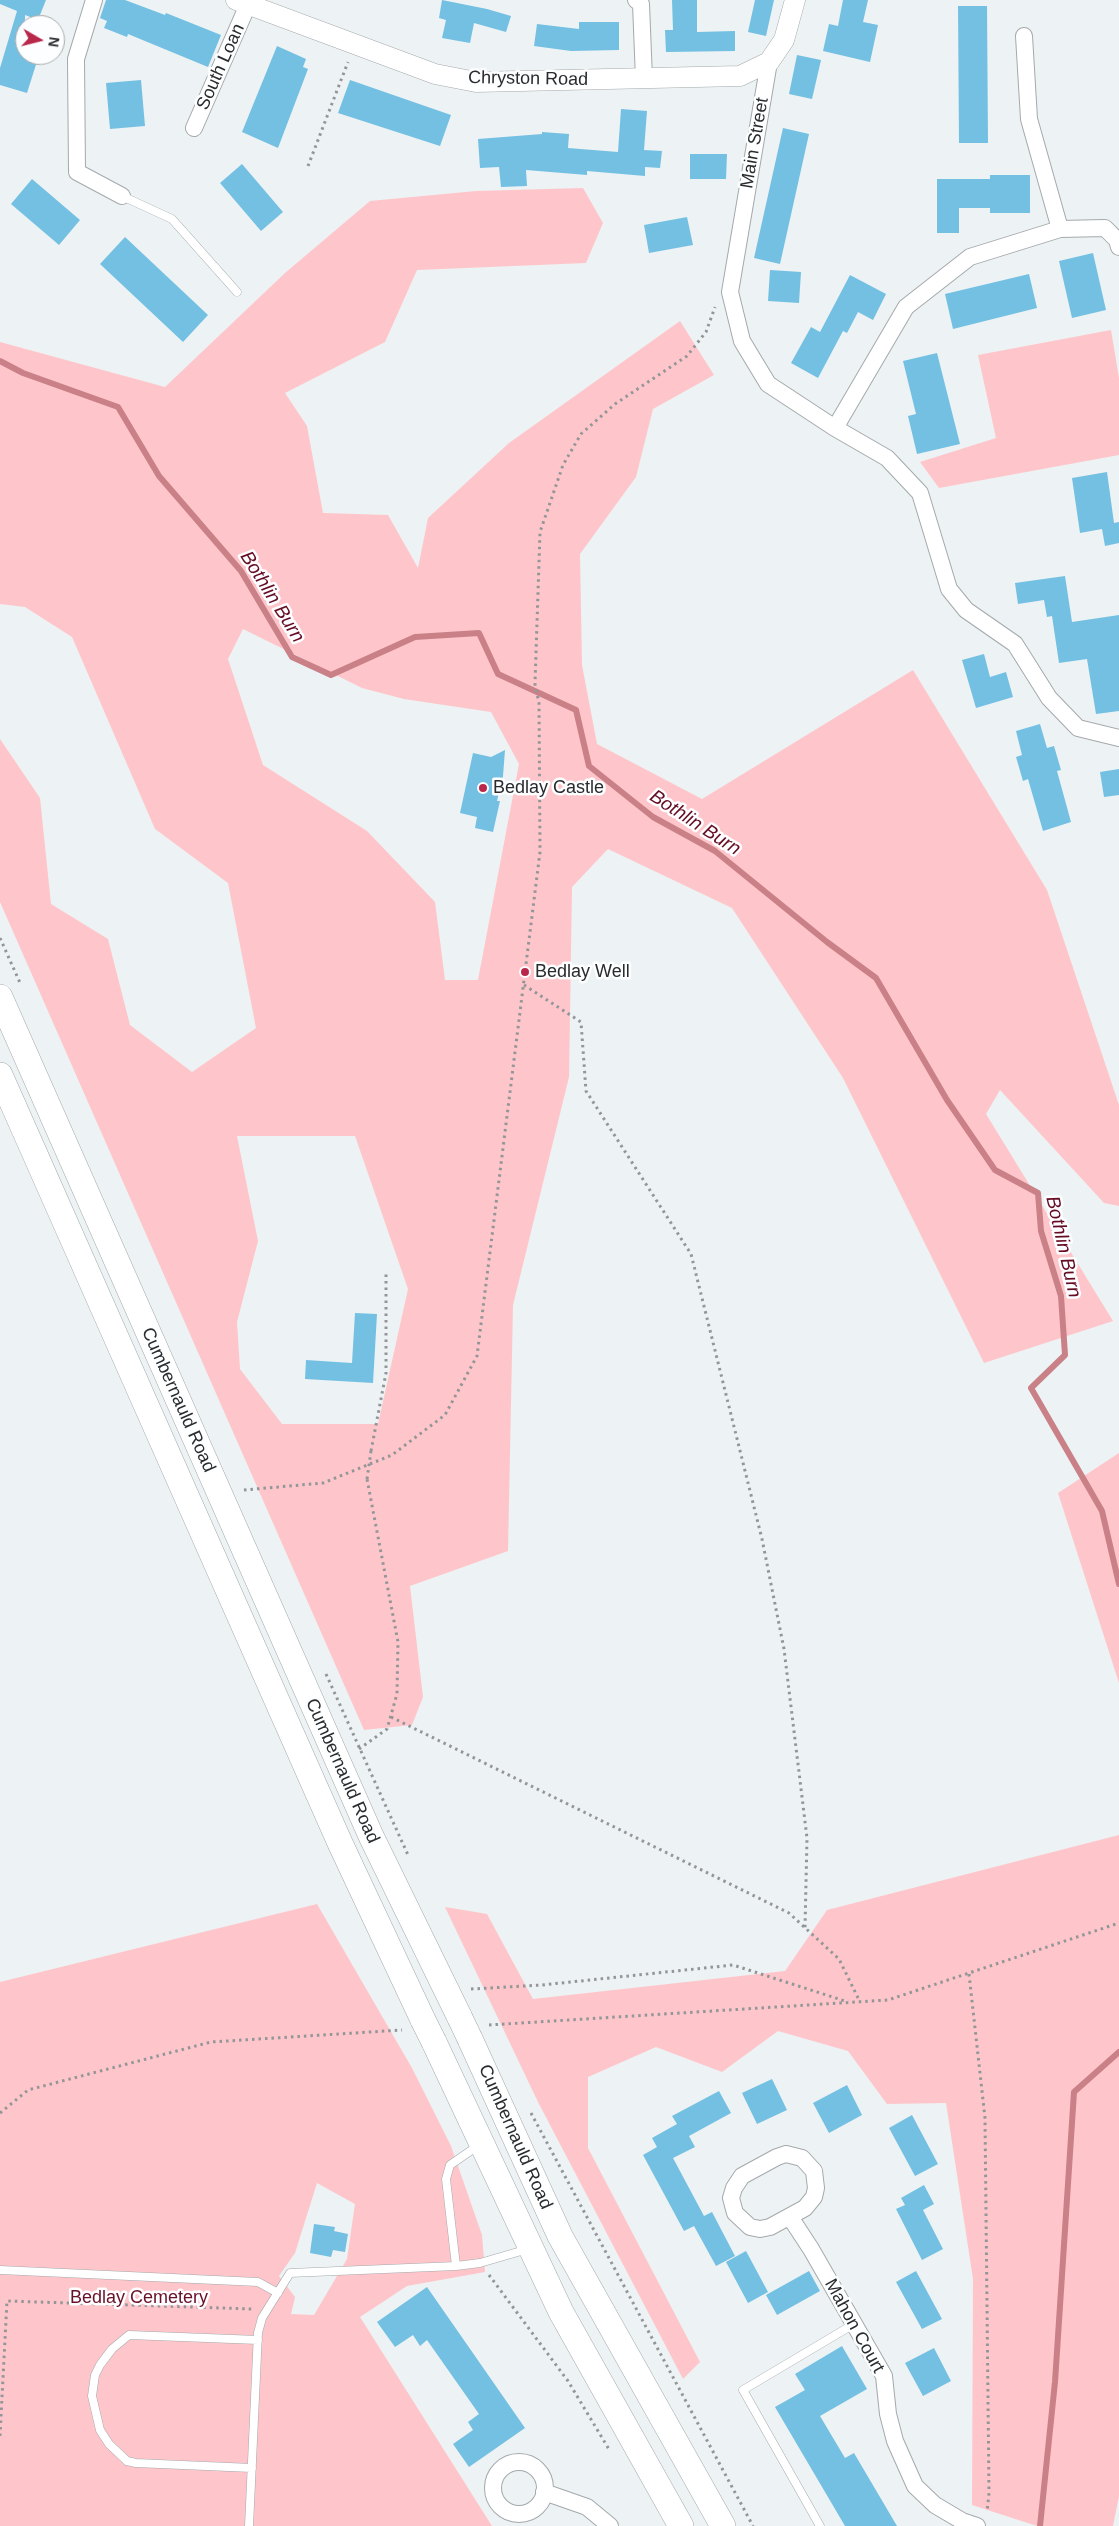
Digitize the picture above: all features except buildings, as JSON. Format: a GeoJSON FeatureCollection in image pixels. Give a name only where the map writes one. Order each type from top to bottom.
{"type":"FeatureCollection","features":[{"type":"Feature","properties":{"kind":"main road","name":"Cumbernauld Road"},"geometry":{"type":"LineString","coordinates":[[0,997],[371,1836],[472,2027],[560,2236],[723,2526]]}},
{"type":"Feature","properties":{"kind":"main road","name":"Cumbernauld Road"},"geometry":{"type":"LineString","coordinates":[[0,1075],[336,1834],[421,2031],[481,2144],[561,2312],[681,2526]]}},
{"type":"Feature","properties":{"kind":"street"},"geometry":{"type":"LineString","coordinates":[[94,0],[76,58],[76,172],[122,196]]}},
{"type":"Feature","properties":{"kind":"street"},"geometry":{"type":"LineString","coordinates":[[636,0],[641,4],[644,79]]}},
{"type":"Feature","properties":{"kind":"street","name":"Main Street"},"geometry":{"type":"LineString","coordinates":[[730,292],[770,62],[784,40],[795,0]]}},
{"type":"Feature","properties":{"kind":"street","name":"Chryston Road"},"geometry":{"type":"LineString","coordinates":[[245,2],[435,74],[476,82],[740,76],[770,62]]}},
{"type":"Feature","properties":{"kind":"street","name":"South Loan"},"geometry":{"type":"LineString","coordinates":[[194,128],[245,2]]}},
{"type":"Feature","properties":{"kind":"street"},"geometry":{"type":"LineString","coordinates":[[1024,36],[1029,118],[1060,229]]}},
{"type":"Feature","properties":{"kind":"street"},"geometry":{"type":"LineString","coordinates":[[834,428],[906,306],[970,257],[1060,229],[1105,228],[1117,240],[1119,247]]}},
{"type":"Feature","properties":{"kind":"street"},"geometry":{"type":"LineString","coordinates":[[730,292],[742,341],[768,384],[834,428],[887,458],[920,493],[950,589],[966,610],[1015,644],[1049,698],[1078,728],[1119,738]]}},
{"type":"Feature","properties":{"kind":"street"},"geometry":{"type":"LineString","coordinates":[[786,2154],[802,2158],[814,2171],[816,2188],[810,2203],[790,2216],[765,2229],[750,2227],[735,2213],[731,2198],[734,2188],[742,2176],[777,2157],[786,2154]]}},
{"type":"Feature","properties":{"kind":"street","name":"Mahon Court"},"geometry":{"type":"LineString","coordinates":[[790,2216],[884,2376],[888,2414],[896,2441],[915,2486],[935,2504],[962,2521],[982,2522]]}},
{"type":"Feature","properties":{"kind":"street"},"geometry":{"type":"LineString","coordinates":[[544,2492],[587,2507],[610,2526]]}},
{"type":"Feature","properties":{"kind":"lane"},"geometry":{"type":"LineString","coordinates":[[122,196],[172,219],[237,292]]}},
{"type":"Feature","properties":{"kind":"lane"},"geometry":{"type":"LineString","coordinates":[[456,2266],[446,2179],[450,2165],[481,2144]]}},
{"type":"Feature","properties":{"kind":"lane"},"geometry":{"type":"LineString","coordinates":[[249,2526],[258,2340],[262,2318],[290,2273],[456,2266],[480,2263],[530,2249]]}},
{"type":"Feature","properties":{"kind":"lane"},"geometry":{"type":"LineString","coordinates":[[0,2270],[258,2282],[278,2293]]}},
{"type":"Feature","properties":{"kind":"lane"},"geometry":{"type":"LineString","coordinates":[[820,2526],[743,2390],[854,2324]]}},
{"type":"Feature","properties":{"kind":"lane"},"geometry":{"type":"LineString","coordinates":[[252,2468],[127,2461],[109,2444],[100,2430],[92,2396],[95,2375],[100,2365],[112,2349],[128,2335],[258,2340]]}},
{"type":"Feature","properties":{"kind":"path"},"geometry":{"type":"LineString","coordinates":[[308,166],[354,44]]}},
{"type":"Feature","properties":{"kind":"path"},"geometry":{"type":"LineString","coordinates":[[244,1490],[323,1483],[392,1455],[445,1415],[476,1356],[540,852],[539,703],[535,684],[540,532],[563,465],[581,434],[615,404],[687,356],[706,332],[719,294],[730,292]]}},
{"type":"Feature","properties":{"kind":"path"},"geometry":{"type":"LineString","coordinates":[[524,985],[581,1022],[586,1091],[691,1254],[762,1539],[784,1648],[807,1838],[805,1928]]}},
{"type":"Feature","properties":{"kind":"path"},"geometry":{"type":"LineString","coordinates":[[337,1760],[360,1749],[387,1729],[397,1694],[398,1642],[368,1479],[371,1451],[386,1373],[386,1273]]}},
{"type":"Feature","properties":{"kind":"path"},"geometry":{"type":"LineString","coordinates":[[391,1717],[789,1913],[839,1959],[860,2002]]}},
{"type":"Feature","properties":{"kind":"path"},"geometry":{"type":"LineString","coordinates":[[472,2027],[888,2000],[1119,1923]]}},
{"type":"Feature","properties":{"kind":"path"},"geometry":{"type":"LineString","coordinates":[[468,1989],[542,1985],[733,1965],[851,2002]]}},
{"type":"Feature","properties":{"kind":"path"},"geometry":{"type":"LineString","coordinates":[[969,1974],[985,2118],[989,2493],[982,2522]]}},
{"type":"Feature","properties":{"kind":"path"},"geometry":{"type":"LineString","coordinates":[[0,2113],[28,2090],[211,2042],[421,2031]]}},
{"type":"Feature","properties":{"kind":"path"},"geometry":{"type":"LineString","coordinates":[[528,2108],[753,2526]]}},
{"type":"Feature","properties":{"kind":"path"},"geometry":{"type":"LineString","coordinates":[[480,2263],[568,2381],[615,2458]]}},
{"type":"Feature","properties":{"kind":"path"},"geometry":{"type":"LineString","coordinates":[[0,2436],[7,2301],[267,2310]]}},
{"type":"Feature","properties":{"kind":"green space"},"geometry":{"type":"Polygon","coordinates":[[[583,188],[603,223],[586,263],[417,270],[385,342],[285,393],[307,426],[323,513],[388,515],[418,568],[428,518],[509,443],[680,321],[714,375],[653,409],[636,477],[580,554],[582,665],[597,744],[702,799],[913,670],[1047,890],[1119,1105],[1119,1206],[1104,1203],[1000,1090],[986,1114],[1113,1321],[984,1363],[843,1078],[732,908],[608,849],[572,887],[569,1077],[513,1305],[508,1551],[410,1586],[423,1697],[412,1725],[364,1730],[0,902],[0,739],[40,798],[51,904],[108,939],[130,1025],[192,1072],[256,1028],[228,883],[155,829],[72,637],[25,607],[0,604],[0,342],[165,387],[285,273],[370,201],[476,191],[583,188]],[[243,629],[228,659],[263,765],[367,831],[435,902],[445,980],[478,980],[519,764],[491,712],[404,699],[362,688],[243,629]],[[237,1136],[258,1241],[237,1322],[240,1369],[282,1424],[378,1424],[408,1289],[355,1136],[237,1136]]]}},
{"type":"Feature","properties":{"kind":"green space"},"geometry":{"type":"Polygon","coordinates":[[[1111,330],[1119,378],[1119,455],[939,488],[920,462],[996,438],[978,355],[1111,330]]]}},
{"type":"Feature","properties":{"kind":"green space"},"geometry":{"type":"Polygon","coordinates":[[[1119,1453],[1119,1683],[1058,1493],[1119,1453]]]}},
{"type":"Feature","properties":{"kind":"green space"},"geometry":{"type":"Polygon","coordinates":[[[1119,1835],[1119,2496],[1113,2526],[1037,2526],[972,2505],[973,2279],[946,2103],[887,2104],[848,2051],[778,2031],[722,2072],[656,2047],[588,2077],[588,2148],[700,2362],[683,2379],[538,2102],[445,1907],[487,1914],[533,1999],[785,1971],[827,1910],[1119,1835]]]}},
{"type":"Feature","properties":{"kind":"green space","name":"Bedlay Cemetery"},"geometry":{"type":"Polygon","coordinates":[[[317,1904],[412,2068],[451,2146],[482,2235],[485,2272],[407,2286],[360,2317],[492,2526],[0,2526],[0,1982],[317,1904]],[[317,2183],[295,2253],[279,2276],[295,2297],[291,2314],[314,2315],[347,2259],[355,2204],[317,2183]]]}},
{"type":"Feature","properties":{"kind":"waterway","name":"Bothlin Burn"},"geometry":{"type":"LineString","coordinates":[[0,361],[23,373],[118,407],[159,476],[241,571],[292,657],[331,675],[415,637],[479,633],[498,674],[576,710],[589,766],[653,817],[715,851],[827,942],[876,978],[947,1100],[995,1170],[1038,1193],[1041,1231],[1061,1296],[1065,1355],[1031,1388],[1102,1511],[1119,1584]]}},
{"type":"Feature","properties":{"kind":"waterway"},"geometry":{"type":"LineString","coordinates":[[1040,2526],[1055,2382],[1074,2092],[1119,2052]]}},
{"type":"Feature","properties":{"kind":"place","name":"Bedlay Castle"},"geometry":{"type":"Point","coordinates":[483,788]}},
{"type":"Feature","properties":{"kind":"place","name":"Bedlay Well"},"geometry":{"type":"Point","coordinates":[525,972]}}]}
